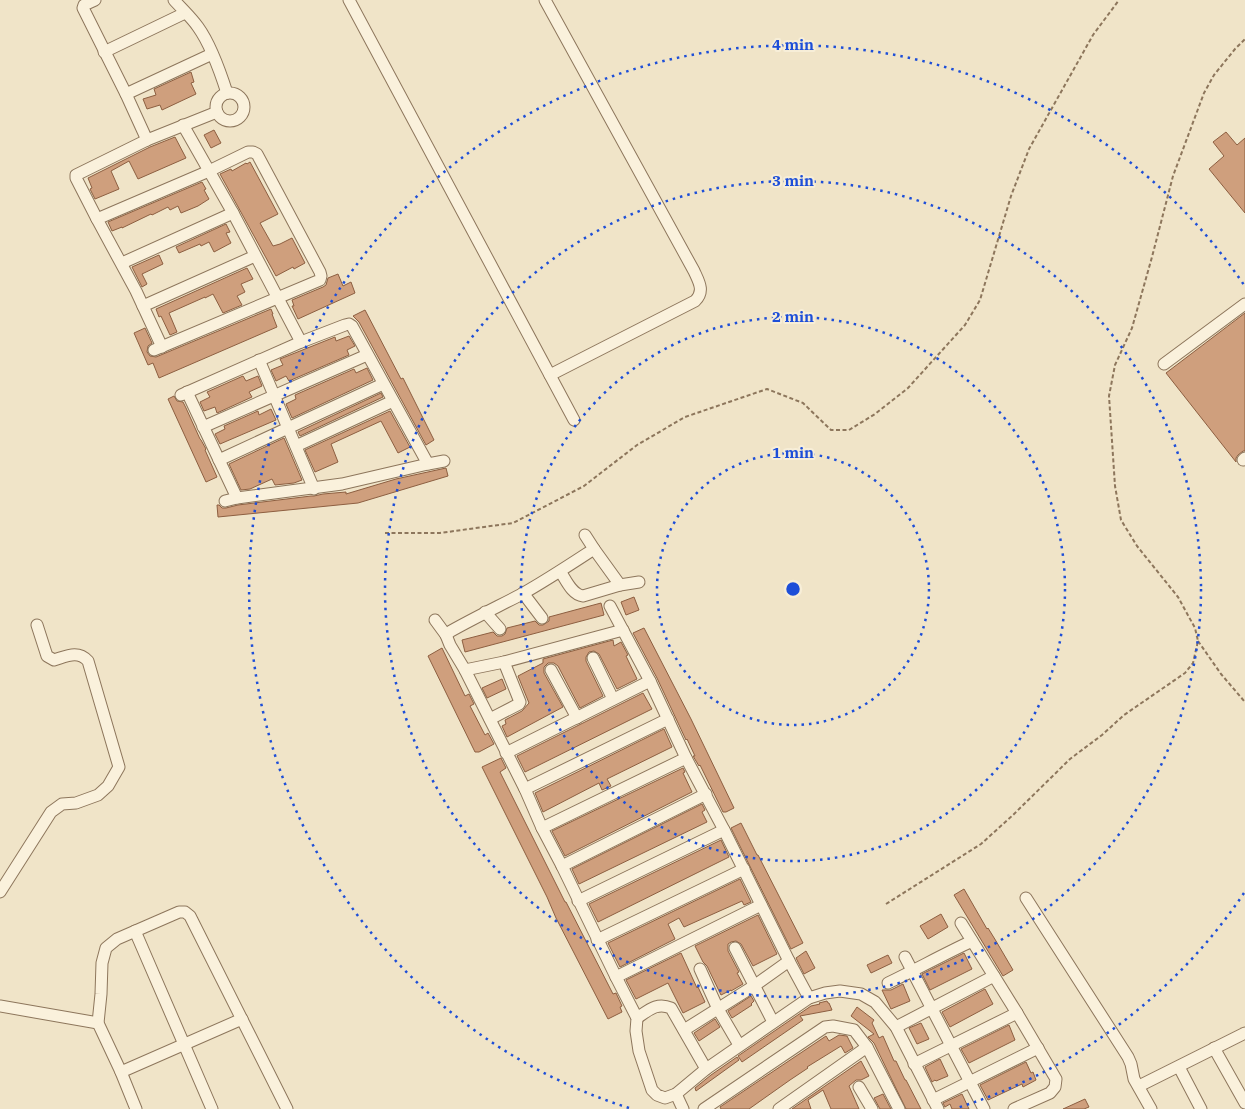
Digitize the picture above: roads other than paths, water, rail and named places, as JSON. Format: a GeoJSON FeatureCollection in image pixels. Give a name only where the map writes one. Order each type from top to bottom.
{"type":"FeatureCollection","features":[{"type":"Feature","properties":{"kind":"street"},"geometry":{"type":"LineString","coordinates":[[95,0],[84,5],[82,8],[147,140]]}},
{"type":"Feature","properties":{"kind":"street"},"geometry":{"type":"LineString","coordinates":[[174,0],[199,28],[220,72],[227,93]]}},
{"type":"Feature","properties":{"kind":"street"},"geometry":{"type":"LineString","coordinates":[[349,0],[574,420]]}},
{"type":"Feature","properties":{"kind":"street"},"geometry":{"type":"LineString","coordinates":[[545,0],[694,271],[700,283],[701,291],[699,297],[694,301],[550,375]]}},
{"type":"Feature","properties":{"kind":"street"},"geometry":{"type":"LineString","coordinates":[[104,52],[185,13]]}},
{"type":"Feature","properties":{"kind":"street"},"geometry":{"type":"LineString","coordinates":[[126,94],[212,54]]}},
{"type":"Feature","properties":{"kind":"street"},"geometry":{"type":"LineString","coordinates":[[230,92],[238,94],[243,101],[244,109],[234,121],[225,120],[218,116],[217,112],[215,108],[216,100],[222,94],[230,92]]}},
{"type":"Feature","properties":{"kind":"street"},"geometry":{"type":"LineString","coordinates":[[97,220],[248,152],[253,152],[257,154],[321,276],[320,280],[158,348],[143,306],[97,220],[76,175],[147,140],[217,112]]}},
{"type":"Feature","properties":{"kind":"street"},"geometry":{"type":"LineString","coordinates":[[183,126],[233,212],[301,342]]}},
{"type":"Feature","properties":{"kind":"street"},"geometry":{"type":"LineString","coordinates":[[122,264],[233,212]]}},
{"type":"Feature","properties":{"kind":"street"},"geometry":{"type":"LineString","coordinates":[[143,306],[255,256]]}},
{"type":"Feature","properties":{"kind":"street"},"geometry":{"type":"LineString","coordinates":[[1164,364],[1245,304]]}},
{"type":"Feature","properties":{"kind":"street"},"geometry":{"type":"LineString","coordinates":[[238,498],[203,427],[184,394],[301,342],[349,324],[352,326],[428,464]]}},
{"type":"Feature","properties":{"kind":"street"},"geometry":{"type":"LineString","coordinates":[[203,427],[367,354]]}},
{"type":"Feature","properties":{"kind":"street"},"geometry":{"type":"LineString","coordinates":[[259,360],[314,489]]}},
{"type":"Feature","properties":{"kind":"street"},"geometry":{"type":"LineString","coordinates":[[219,460],[383,384]]}},
{"type":"Feature","properties":{"kind":"street"},"geometry":{"type":"LineString","coordinates":[[296,446],[393,402]]}},
{"type":"Feature","properties":{"kind":"street"},"geometry":{"type":"LineString","coordinates":[[225,501],[342,484],[444,461]]}},
{"type":"Feature","properties":{"kind":"street"},"geometry":{"type":"LineString","coordinates":[[585,535],[620,585]]}},
{"type":"Feature","properties":{"kind":"street"},"geometry":{"type":"LineString","coordinates":[[446,635],[485,612],[523,593],[594,549]]}},
{"type":"Feature","properties":{"kind":"street"},"geometry":{"type":"LineString","coordinates":[[560,571],[575,594],[579,596],[639,582]]}},
{"type":"Feature","properties":{"kind":"street"},"geometry":{"type":"LineString","coordinates":[[523,593],[542,618]]}},
{"type":"Feature","properties":{"kind":"street"},"geometry":{"type":"LineString","coordinates":[[610,606],[650,681],[686,758],[809,998]]}},
{"type":"Feature","properties":{"kind":"street"},"geometry":{"type":"LineString","coordinates":[[485,612],[500,629]]}},
{"type":"Feature","properties":{"kind":"street"},"geometry":{"type":"LineString","coordinates":[[435,620],[446,635],[490,719],[578,902],[637,1018],[636,1031],[639,1051],[652,1090],[657,1095],[666,1098],[676,1094],[739,1045],[809,998],[840,991],[861,994],[876,1002],[896,1027],[936,1105],[970,1083],[1038,1048]]}},
{"type":"Feature","properties":{"kind":"street"},"geometry":{"type":"LineString","coordinates":[[0,892],[51,812],[62,804],[76,803],[98,794],[108,786],[119,767],[88,661],[84,656],[74,655],[54,660],[47,656],[36,624]]}},
{"type":"Feature","properties":{"kind":"street"},"geometry":{"type":"LineString","coordinates":[[465,670],[504,662],[623,630]]}},
{"type":"Feature","properties":{"kind":"street"},"geometry":{"type":"LineString","coordinates":[[593,658],[613,699]]}},
{"type":"Feature","properties":{"kind":"street"},"geometry":{"type":"LineString","coordinates":[[490,719],[520,702],[504,662]]}},
{"type":"Feature","properties":{"kind":"street"},"geometry":{"type":"LineString","coordinates":[[551,670],[577,718]]}},
{"type":"Feature","properties":{"kind":"street"},"geometry":{"type":"LineString","coordinates":[[506,753],[650,681]]}},
{"type":"Feature","properties":{"kind":"street"},"geometry":{"type":"LineString","coordinates":[[525,789],[668,719]]}},
{"type":"Feature","properties":{"kind":"street"},"geometry":{"type":"LineString","coordinates":[[542,828],[686,758]]}},
{"type":"Feature","properties":{"kind":"street"},"geometry":{"type":"LineString","coordinates":[[562,866],[706,794]]}},
{"type":"Feature","properties":{"kind":"street"},"geometry":{"type":"LineString","coordinates":[[578,902],[724,830]]}},
{"type":"Feature","properties":{"kind":"street"},"geometry":{"type":"LineString","coordinates":[[597,940],[744,869]]}},
{"type":"Feature","properties":{"kind":"street"},"geometry":{"type":"LineString","coordinates":[[1026,898],[1128,1057],[1134,1079],[1151,1109]]}},
{"type":"Feature","properties":{"kind":"street"},"geometry":{"type":"LineString","coordinates":[[616,977],[761,905]]}},
{"type":"Feature","properties":{"kind":"street"},"geometry":{"type":"LineString","coordinates":[[136,1109],[98,1023],[102,963],[106,948],[117,939],[179,912],[185,912],[190,916],[288,1109]]}},
{"type":"Feature","properties":{"kind":"street"},"geometry":{"type":"LineString","coordinates":[[961,923],[1018,1013],[1056,1079],[1055,1087],[1050,1093],[1014,1109]]}},
{"type":"Feature","properties":{"kind":"street"},"geometry":{"type":"LineString","coordinates":[[134,931],[212,1109]]}},
{"type":"Feature","properties":{"kind":"street"},"geometry":{"type":"LineString","coordinates":[[888,982],[912,972],[935,958],[972,941]]}},
{"type":"Feature","properties":{"kind":"street"},"geometry":{"type":"LineString","coordinates":[[735,948],[773,1022]]}},
{"type":"Feature","properties":{"kind":"street"},"geometry":{"type":"LineString","coordinates":[[904,957],[984,1109]]}},
{"type":"Feature","properties":{"kind":"street"},"geometry":{"type":"LineString","coordinates":[[684,1030],[789,962]]}},
{"type":"Feature","properties":{"kind":"street"},"geometry":{"type":"LineString","coordinates":[[700,969],[718,1009],[739,1045]]}},
{"type":"Feature","properties":{"kind":"street"},"geometry":{"type":"LineString","coordinates":[[896,1027],[994,976]]}},
{"type":"Feature","properties":{"kind":"street"},"geometry":{"type":"LineString","coordinates":[[637,1018],[657,1005],[671,1008],[706,1069]]}},
{"type":"Feature","properties":{"kind":"street"},"geometry":{"type":"LineString","coordinates":[[0,1006],[98,1023]]}},
{"type":"Feature","properties":{"kind":"street"},"geometry":{"type":"LineString","coordinates":[[914,1064],[1018,1013]]}},
{"type":"Feature","properties":{"kind":"street"},"geometry":{"type":"LineString","coordinates":[[120,1072],[242,1019]]}},
{"type":"Feature","properties":{"kind":"street"},"geometry":{"type":"LineString","coordinates":[[704,1109],[825,1027],[833,1026],[854,1030],[867,1047],[899,1109]]}},
{"type":"Feature","properties":{"kind":"street"},"geometry":{"type":"LineString","coordinates":[[1139,1086],[1245,1033]]}},
{"type":"Feature","properties":{"kind":"street"},"geometry":{"type":"LineString","coordinates":[[779,1109],[867,1047]]}},
{"type":"Feature","properties":{"kind":"street"},"geometry":{"type":"LineString","coordinates":[[1214,1048],[1245,1103]]}},
{"type":"Feature","properties":{"kind":"street"},"geometry":{"type":"LineString","coordinates":[[1178,1067],[1201,1109]]}},
{"type":"Feature","properties":{"kind":"street"},"geometry":{"type":"LineString","coordinates":[[859,1087],[872,1109]]}},
{"type":"Feature","properties":{"kind":"street"},"geometry":{"type":"LineString","coordinates":[[676,1094],[683,1109]]}}]}
